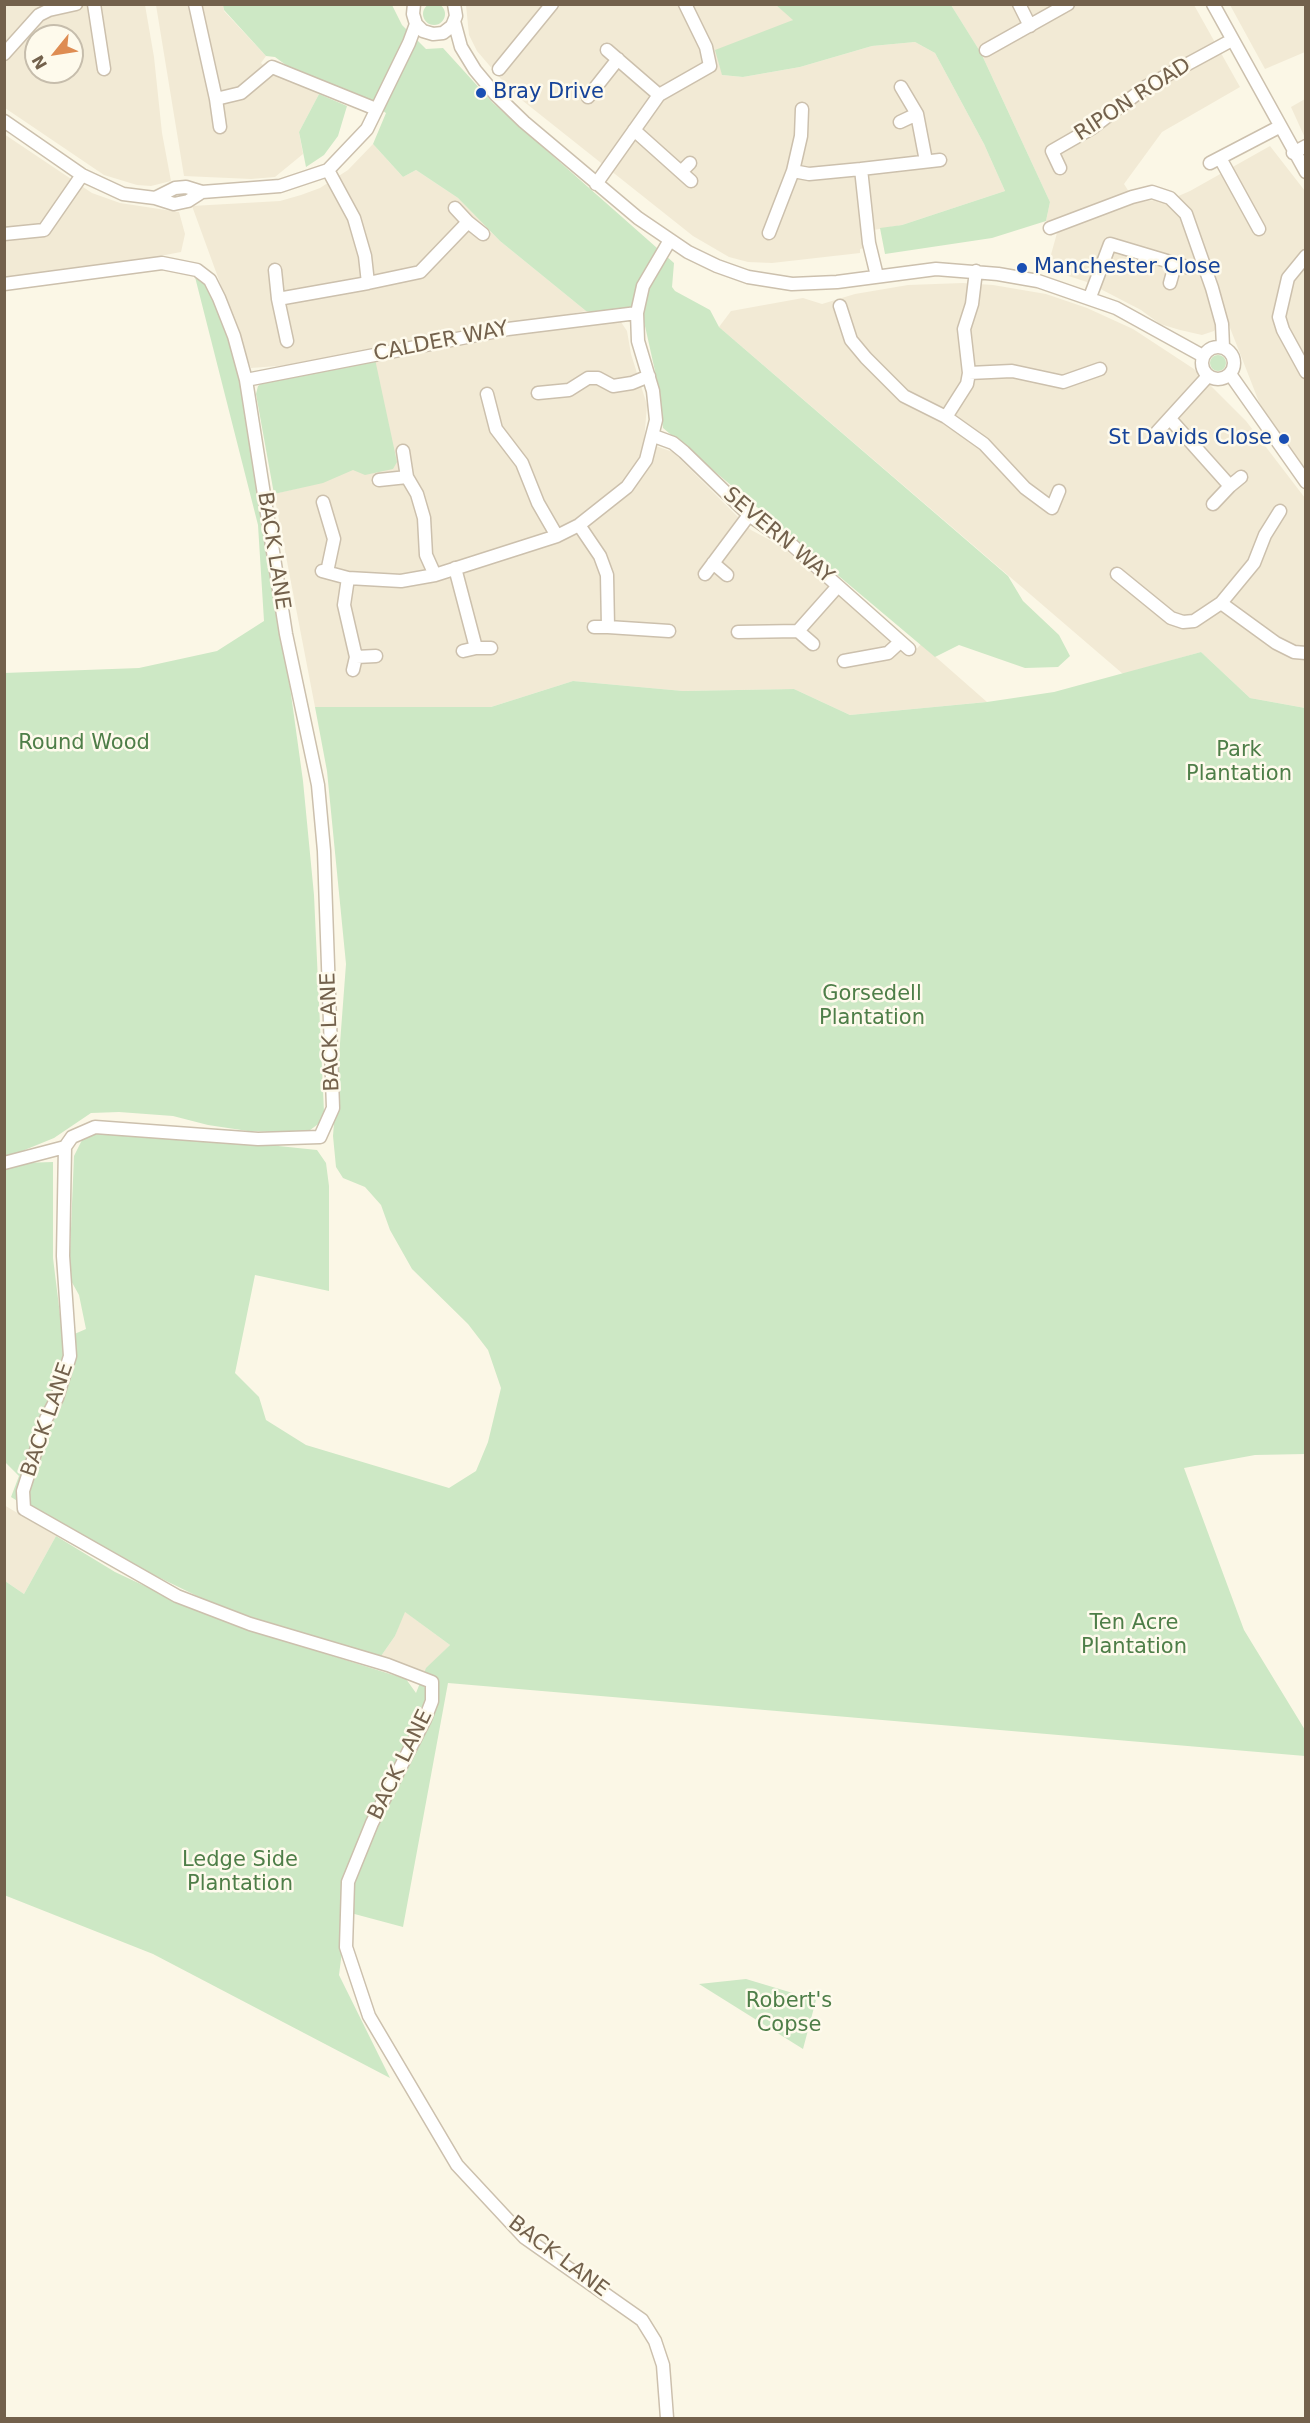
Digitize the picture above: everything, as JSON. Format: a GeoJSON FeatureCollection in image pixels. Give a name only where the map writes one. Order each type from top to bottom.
{"type":"FeatureCollection","features":[{"type":"Feature","properties":{"kind":"street"},"geometry":{"type":"LineString","coordinates":[[4,54],[39,15],[49,10],[76,4]]}},
{"type":"Feature","properties":{"kind":"street"},"geometry":{"type":"LineString","coordinates":[[94,4],[104,69]]}},
{"type":"Feature","properties":{"kind":"street"},"geometry":{"type":"LineString","coordinates":[[195,4],[220,127]]}},
{"type":"Feature","properties":{"kind":"street"},"geometry":{"type":"LineString","coordinates":[[454,4],[454,21],[462,47],[475,70],[495,94],[596,183],[670,240],[717,266],[765,281],[808,285],[936,269],[1038,281],[1090,297],[1116,308],[1203,356]]}},
{"type":"Feature","properties":{"kind":"street"},"geometry":{"type":"LineString","coordinates":[[499,69],[552,4]]}},
{"type":"Feature","properties":{"kind":"street"},"geometry":{"type":"LineString","coordinates":[[1018,4],[1030,26]]}},
{"type":"Feature","properties":{"kind":"street"},"geometry":{"type":"LineString","coordinates":[[986,50],[1068,4]]}},
{"type":"Feature","properties":{"kind":"street"},"geometry":{"type":"LineString","coordinates":[[1213,4],[1305,172]]}},
{"type":"Feature","properties":{"kind":"street"},"geometry":{"type":"LineString","coordinates":[[596,183],[659,95],[710,66],[706,47],[686,5]]}},
{"type":"Feature","properties":{"kind":"street"},"geometry":{"type":"LineString","coordinates":[[412,12],[429,34]]}},
{"type":"Feature","properties":{"kind":"street"},"geometry":{"type":"LineString","coordinates":[[4,121],[82,175],[123,194],[155,198],[175,188],[186,187],[202,192],[280,186],[328,170],[367,129],[410,43],[412,12]]}},
{"type":"Feature","properties":{"kind":"street"},"geometry":{"type":"LineString","coordinates":[[443,33],[454,21]]}},
{"type":"Feature","properties":{"kind":"street"},"geometry":{"type":"LineString","coordinates":[[410,43],[429,34],[443,33],[462,47]]}},
{"type":"Feature","properties":{"kind":"street","name":"RIPON ROAD"},"geometry":{"type":"LineString","coordinates":[[1060,168],[1052,151],[1092,128],[1148,86],[1232,40]]}},
{"type":"Feature","properties":{"kind":"street"},"geometry":{"type":"LineString","coordinates":[[607,50],[659,95]]}},
{"type":"Feature","properties":{"kind":"street"},"geometry":{"type":"LineString","coordinates":[[588,97],[618,60]]}},
{"type":"Feature","properties":{"kind":"street"},"geometry":{"type":"LineString","coordinates":[[216,99],[241,93],[272,67],[376,109]]}},
{"type":"Feature","properties":{"kind":"street"},"geometry":{"type":"LineString","coordinates":[[901,87],[917,114],[926,161]]}},
{"type":"Feature","properties":{"kind":"street"},"geometry":{"type":"LineString","coordinates":[[769,233],[793,171],[801,136],[802,109]]}},
{"type":"Feature","properties":{"kind":"street"},"geometry":{"type":"LineString","coordinates":[[900,122],[917,114]]}},
{"type":"Feature","properties":{"kind":"street"},"geometry":{"type":"LineString","coordinates":[[1259,229],[1241,184],[1215,160],[1279,128]]}},
{"type":"Feature","properties":{"kind":"street"},"geometry":{"type":"LineString","coordinates":[[634,130],[691,181]]}},
{"type":"Feature","properties":{"kind":"street"},"geometry":{"type":"LineString","coordinates":[[1293,153],[1305,146]]}},
{"type":"Feature","properties":{"kind":"street"},"geometry":{"type":"LineString","coordinates":[[793,171],[809,174],[940,160]]}},
{"type":"Feature","properties":{"kind":"street"},"geometry":{"type":"LineString","coordinates":[[681,172],[690,163]]}},
{"type":"Feature","properties":{"kind":"street"},"geometry":{"type":"LineString","coordinates":[[861,169],[870,243],[877,276]]}},
{"type":"Feature","properties":{"kind":"street"},"geometry":{"type":"LineString","coordinates":[[328,170],[354,219],[365,256],[368,283]]}},
{"type":"Feature","properties":{"kind":"street"},"geometry":{"type":"LineString","coordinates":[[4,234],[44,230],[82,175]]}},
{"type":"Feature","properties":{"kind":"street"},"geometry":{"type":"LineString","coordinates":[[1050,228],[1132,197],[1152,192],[1170,198],[1186,214],[1212,288],[1222,324],[1223,347],[1234,358],[1230,374],[1305,482]]}},
{"type":"Feature","properties":{"kind":"street"},"geometry":{"type":"LineString","coordinates":[[455,208],[483,234]]}},
{"type":"Feature","properties":{"kind":"street"},"geometry":{"type":"LineString","coordinates":[[278,299],[420,272],[468,222]]}},
{"type":"Feature","properties":{"kind":"street"},"geometry":{"type":"LineString","coordinates":[[323,502],[333,538],[325,572],[348,578],[401,581],[435,575],[557,536],[579,525],[631,483],[646,460],[654,436],[656,411],[649,376],[638,341],[637,313],[646,280],[670,240]]}},
{"type":"Feature","properties":{"kind":"street"},"geometry":{"type":"LineString","coordinates":[[1090,297],[1110,244],[1181,266],[1170,283]]}},
{"type":"Feature","properties":{"kind":"street"},"geometry":{"type":"LineString","coordinates":[[1305,256],[1288,278],[1279,317],[1283,330],[1305,372]]}},
{"type":"Feature","properties":{"kind":"street"},"geometry":{"type":"LineString","coordinates":[[4,284],[162,263],[197,270],[210,280],[219,298],[234,336],[246,380]]}},
{"type":"Feature","properties":{"kind":"street"},"geometry":{"type":"LineString","coordinates":[[275,270],[278,299],[287,341]]}},
{"type":"Feature","properties":{"kind":"street"},"geometry":{"type":"LineString","coordinates":[[946,417],[964,391],[969,373],[964,329],[972,304],[976,272]]}},
{"type":"Feature","properties":{"kind":"street"},"geometry":{"type":"LineString","coordinates":[[840,306],[851,340],[904,396],[946,417],[984,444],[1025,488],[1052,508],[1059,491]]}},
{"type":"Feature","properties":{"kind":"street","name":"CALDER WAY"},"geometry":{"type":"LineString","coordinates":[[246,380],[507,329],[637,313]]}},
{"type":"Feature","properties":{"kind":"street"},"geometry":{"type":"LineString","coordinates":[[1223,347],[1212,348],[1203,356],[1202,367],[1208,376],[1217,379],[1230,374]]}},
{"type":"Feature","properties":{"kind":"street"},"geometry":{"type":"LineString","coordinates":[[969,373],[1012,371],[1062,382],[1100,369]]}},
{"type":"Feature","properties":{"kind":"street"},"geometry":{"type":"LineString","coordinates":[[538,393],[569,390],[588,378],[598,378],[613,386],[632,383],[649,376]]}},
{"type":"Feature","properties":{"kind":"street"},"geometry":{"type":"LineString","coordinates":[[1157,432],[1171,420],[1208,376]]}},
{"type":"Feature","properties":{"kind":"street","name":"BACK LANE"},"geometry":{"type":"LineString","coordinates":[[246,380],[286,634],[318,785],[324,851],[333,1108],[320,1137],[258,1139],[95,1127],[72,1137],[65,1147],[63,1256],[70,1356],[57,1398],[46,1419],[23,1491],[24,1509],[177,1596],[250,1624],[388,1665],[432,1682],[432,1701],[425,1719],[372,1823],[348,1882],[346,1947],[369,2016],[457,2165],[524,2237],[642,2320],[655,2341],[663,2365],[667,2418]]}},
{"type":"Feature","properties":{"kind":"street"},"geometry":{"type":"LineString","coordinates":[[487,394],[496,429],[522,463],[538,503],[557,536]]}},
{"type":"Feature","properties":{"kind":"street"},"geometry":{"type":"LineString","coordinates":[[1171,420],[1230,486]]}},
{"type":"Feature","properties":{"kind":"street","name":"SEVERN WAY"},"geometry":{"type":"LineString","coordinates":[[654,436],[673,443],[684,452],[749,515],[781,536],[905,645],[888,653],[844,661]]}},
{"type":"Feature","properties":{"kind":"street"},"geometry":{"type":"LineString","coordinates":[[403,451],[407,477],[417,494],[424,518],[426,555],[435,575]]}},
{"type":"Feature","properties":{"kind":"street"},"geometry":{"type":"LineString","coordinates":[[379,480],[407,477]]}},
{"type":"Feature","properties":{"kind":"street"},"geometry":{"type":"LineString","coordinates":[[1213,504],[1240,477]]}},
{"type":"Feature","properties":{"kind":"street"},"geometry":{"type":"LineString","coordinates":[[1117,574],[1178,621],[1189,622],[1199,619],[1221,603],[1254,563],[1265,535],[1280,511]]}},
{"type":"Feature","properties":{"kind":"street"},"geometry":{"type":"LineString","coordinates":[[705,574],[749,515]]}},
{"type":"Feature","properties":{"kind":"street"},"geometry":{"type":"LineString","coordinates":[[579,525],[600,556],[608,575],[608,627]]}},
{"type":"Feature","properties":{"kind":"street"},"geometry":{"type":"LineString","coordinates":[[713,563],[727,574]]}},
{"type":"Feature","properties":{"kind":"street"},"geometry":{"type":"LineString","coordinates":[[456,568],[476,648]]}},
{"type":"Feature","properties":{"kind":"street"},"geometry":{"type":"LineString","coordinates":[[348,578],[344,605],[356,657],[352,670]]}},
{"type":"Feature","properties":{"kind":"street"},"geometry":{"type":"LineString","coordinates":[[798,631],[838,586]]}},
{"type":"Feature","properties":{"kind":"street"},"geometry":{"type":"LineString","coordinates":[[1221,603],[1276,643],[1294,652],[1305,653]]}},
{"type":"Feature","properties":{"kind":"street"},"geometry":{"type":"LineString","coordinates":[[594,627],[669,631]]}},
{"type":"Feature","properties":{"kind":"street"},"geometry":{"type":"LineString","coordinates":[[738,632],[798,631],[813,644]]}},
{"type":"Feature","properties":{"kind":"street"},"geometry":{"type":"LineString","coordinates":[[463,651],[491,648]]}},
{"type":"Feature","properties":{"kind":"street"},"geometry":{"type":"LineString","coordinates":[[356,657],[376,656]]}},
{"type":"Feature","properties":{"kind":"street"},"geometry":{"type":"LineString","coordinates":[[4,1163],[65,1147]]}},
{"type":"Feature","properties":{"kind":"shaded area"},"geometry":{"type":"Polygon","coordinates":[[[5,5],[145,5],[154,57],[162,133],[171,181],[151,186],[137,185],[104,175],[5,108],[5,5]]]}},
{"type":"Feature","properties":{"kind":"shaded area"},"geometry":{"type":"Polygon","coordinates":[[[156,5],[223,5],[224,11],[266,56],[261,63],[271,73],[279,72],[319,94],[299,132],[303,154],[275,177],[251,179],[184,176],[156,5]]]}},
{"type":"Feature","properties":{"kind":"shaded area"},"geometry":{"type":"Polygon","coordinates":[[[466,5],[776,5],[794,19],[722,75],[743,77],[800,67],[872,46],[915,42],[935,53],[984,144],[1005,191],[902,225],[862,232],[864,248],[860,249],[860,253],[772,263],[748,262],[729,257],[693,236],[513,93],[477,51],[469,35],[466,5]]]}},
{"type":"Feature","properties":{"kind":"shaded area"},"geometry":{"type":"Polygon","coordinates":[[[951,5],[1194,5],[1240,87],[1162,132],[1124,184],[1136,203],[1154,200],[1167,201],[1190,191],[1270,146],[1305,191],[1305,469],[1284,444],[1259,402],[1225,315],[1214,331],[1202,335],[1180,330],[1160,324],[1141,310],[1087,282],[1047,269],[1057,233],[1046,221],[1050,202],[981,53],[951,5]]]}},
{"type":"Feature","properties":{"kind":"shaded area"},"geometry":{"type":"Polygon","coordinates":[[[1230,5],[1305,5],[1305,52],[1265,69],[1230,5]]]}},
{"type":"Feature","properties":{"kind":"shaded area"},"geometry":{"type":"Polygon","coordinates":[[[1305,99],[1305,138],[1291,107],[1305,99]]]}},
{"type":"Feature","properties":{"kind":"shaded area"},"geometry":{"type":"Polygon","coordinates":[[[4,134],[92,193],[120,203],[179,212],[185,234],[181,252],[92,269],[5,277],[4,134]]]}},
{"type":"Feature","properties":{"kind":"shaded area"},"geometry":{"type":"Polygon","coordinates":[[[373,144],[403,177],[416,170],[458,198],[500,241],[586,311],[304,364],[251,368],[192,206],[280,201],[301,195],[320,188],[348,170],[373,144]]]}},
{"type":"Feature","properties":{"kind":"shaded area"},"geometry":{"type":"Polygon","coordinates":[[[963,283],[993,285],[1046,294],[1087,308],[1133,329],[1194,369],[1246,421],[1305,498],[1305,708],[1250,698],[1201,652],[1123,674],[719,327],[731,311],[803,298],[822,304],[855,294],[908,285],[963,283]]]}},
{"type":"Feature","properties":{"kind":"shaded area"},"geometry":{"type":"Polygon","coordinates":[[[619,319],[627,331],[631,354],[647,405],[644,442],[673,452],[751,530],[781,546],[910,656],[921,644],[987,702],[850,715],[794,689],[683,691],[573,681],[491,707],[315,707],[274,494],[323,482],[375,359],[580,322],[619,319]]]}},
{"type":"Feature","properties":{"kind":"shaded area"},"geometry":{"type":"Polygon","coordinates":[[[4,1505],[56,1536],[24,1594],[5,1581],[4,1505]]]}},
{"type":"Feature","properties":{"kind":"shaded area"},"geometry":{"type":"Polygon","coordinates":[[[404,1611],[450,1645],[427,1668],[423,1677],[379,1659],[395,1636],[404,1611]]]}},
{"type":"Feature","properties":{"kind":"green space"},"geometry":{"type":"Polygon","coordinates":[[[434,3],[442,6],[445,14],[442,22],[434,25],[426,22],[423,14],[426,6],[434,3]]]}},
{"type":"Feature","properties":{"kind":"green space"},"geometry":{"type":"Polygon","coordinates":[[[223,5],[392,5],[402,25],[426,49],[443,48],[493,103],[674,263],[672,287],[675,291],[710,310],[719,327],[1008,576],[1023,601],[1059,635],[1070,656],[1058,667],[1025,668],[959,645],[935,657],[663,428],[655,371],[643,317],[619,319],[586,311],[500,241],[458,198],[416,170],[403,177],[373,144],[386,113],[363,98],[301,76],[275,57],[266,56],[224,10],[223,5]]]}},
{"type":"Feature","properties":{"kind":"green space"},"geometry":{"type":"Polygon","coordinates":[[[776,5],[951,5],[981,53],[1050,202],[1046,221],[992,238],[885,254],[880,228],[902,225],[1005,191],[984,144],[935,53],[915,42],[872,46],[800,67],[743,77],[722,75],[715,50],[793,20],[776,5]]]}},
{"type":"Feature","properties":{"kind":"green space"},"geometry":{"type":"Polygon","coordinates":[[[319,94],[347,106],[338,136],[324,155],[306,167],[299,132],[319,94]]]}},
{"type":"Feature","properties":{"kind":"green space","name":"Round Wood"},"geometry":{"type":"Polygon","coordinates":[[[194,273],[201,276],[211,292],[232,345],[259,463],[303,781],[314,895],[324,1112],[321,1122],[306,1133],[248,1131],[208,1125],[173,1116],[119,1112],[91,1113],[54,1138],[5,1158],[4,673],[139,668],[217,651],[264,621],[258,525],[194,273]]]}},
{"type":"Feature","properties":{"kind":"green space"},"geometry":{"type":"Polygon","coordinates":[[[1218,355],[1224,357],[1226,363],[1224,369],[1218,371],[1212,369],[1210,363],[1212,357],[1218,355]]]}},
{"type":"Feature","properties":{"kind":"green space"},"geometry":{"type":"Polygon","coordinates":[[[375,359],[397,462],[393,469],[365,475],[353,470],[323,483],[274,494],[256,394],[258,386],[263,382],[375,359]]]}},
{"type":"Feature","properties":{"kind":"green space"},"geometry":{"type":"Polygon","coordinates":[[[1201,652],[1250,698],[1305,708],[1305,1454],[1255,1455],[1184,1468],[1244,1630],[1305,1730],[1305,1756],[448,1683],[403,1927],[347,1912],[339,1975],[390,2078],[153,1954],[4,1895],[5,1581],[24,1594],[56,1536],[115,1572],[181,1603],[240,1627],[406,1679],[416,1693],[426,1668],[450,1645],[405,1612],[395,1636],[379,1659],[232,1613],[82,1540],[11,1497],[19,1476],[5,1462],[5,1169],[21,1163],[53,1162],[53,1258],[63,1339],[86,1329],[79,1295],[69,1277],[74,1156],[82,1140],[91,1132],[105,1128],[317,1150],[326,1163],[329,1186],[329,1291],[255,1275],[235,1373],[259,1397],[266,1420],[306,1445],[449,1488],[476,1471],[488,1442],[501,1388],[488,1350],[468,1324],[412,1269],[390,1230],[381,1205],[365,1187],[343,1178],[336,1167],[333,1136],[346,964],[327,771],[315,707],[491,707],[573,681],[683,691],[794,689],[850,715],[987,702],[1054,692],[1201,652]]]}},
{"type":"Feature","properties":{"kind":"green space","name":"Robert's Copse"},"geometry":{"type":"Polygon","coordinates":[[[746,1979],[816,2000],[803,2049],[699,1984],[746,1979]]]}},
{"type":"Feature","properties":{"kind":"place","name":"Bray Drive"},"geometry":{"type":"Point","coordinates":[481,93]}},
{"type":"Feature","properties":{"kind":"place","name":"Manchester Close"},"geometry":{"type":"Point","coordinates":[1022,268]}},
{"type":"Feature","properties":{"kind":"place","name":"St Davids Close"},"geometry":{"type":"Point","coordinates":[1284,439]}},
{"type":"Feature","properties":{"kind":"park label","name":"Park Plantation"},"geometry":{"type":"Point","coordinates":[1239,763]}},
{"type":"Feature","properties":{"kind":"park label","name":"Gorsedell Plantation"},"geometry":{"type":"Point","coordinates":[872,1007]}},
{"type":"Feature","properties":{"kind":"park label","name":"Ten Acre Plantation"},"geometry":{"type":"Point","coordinates":[1134,1636]}},
{"type":"Feature","properties":{"kind":"park label","name":"Ledge Side Plantation"},"geometry":{"type":"Point","coordinates":[240,1873]}}]}
